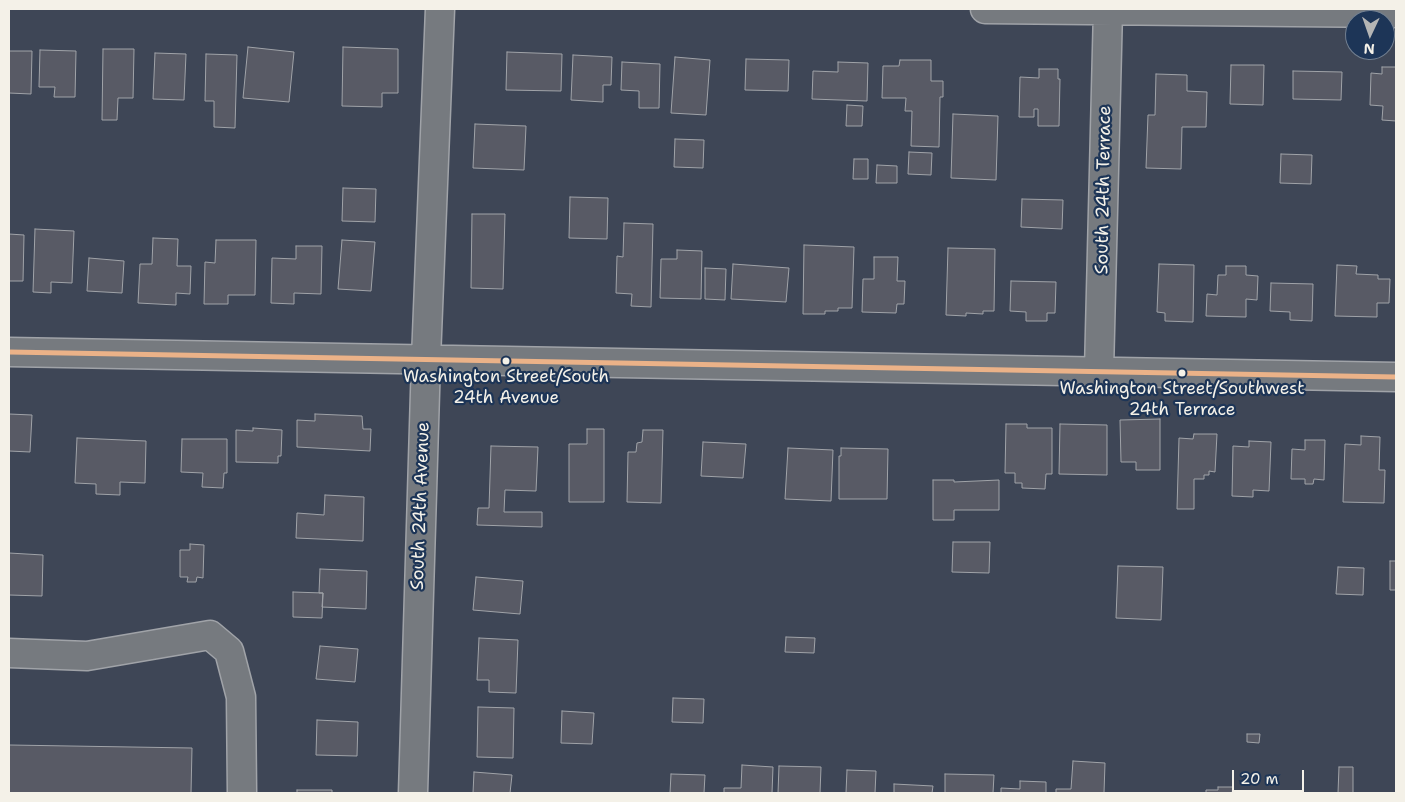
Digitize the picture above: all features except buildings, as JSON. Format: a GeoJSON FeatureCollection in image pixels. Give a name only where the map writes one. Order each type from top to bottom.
{"type":"FeatureCollection","features":[{"type":"Feature","properties":{"kind":"street","name":"South 24th Avenue"},"geometry":{"type":"LineString","coordinates":[[413,793],[426,359],[440,9]]}},
{"type":"Feature","properties":{"kind":"street"},"geometry":{"type":"LineString","coordinates":[[985,9],[1396,14]]}},
{"type":"Feature","properties":{"kind":"street","name":"South 24th Terrace"},"geometry":{"type":"LineString","coordinates":[[1099,371],[1108,10]]}},
{"type":"Feature","properties":{"kind":"street"},"geometry":{"type":"LineString","coordinates":[[9,352],[1396,377]]}},
{"type":"Feature","properties":{"kind":"street"},"geometry":{"type":"LineString","coordinates":[[9,654],[88,656],[210,635],[228,651],[241,697],[242,793]]}},
{"type":"Feature","properties":{"kind":"transit line"},"geometry":{"type":"LineString","coordinates":[[9,352],[1396,377]]}},
{"type":"Feature","properties":{"kind":"place","name":"Washington Street/South 24th Avenue"},"geometry":{"type":"Point","coordinates":[506,361]}},
{"type":"Feature","properties":{"kind":"place","name":"Washington Street/Southwest 24th Terrace"},"geometry":{"type":"Point","coordinates":[1182,373]}}]}
